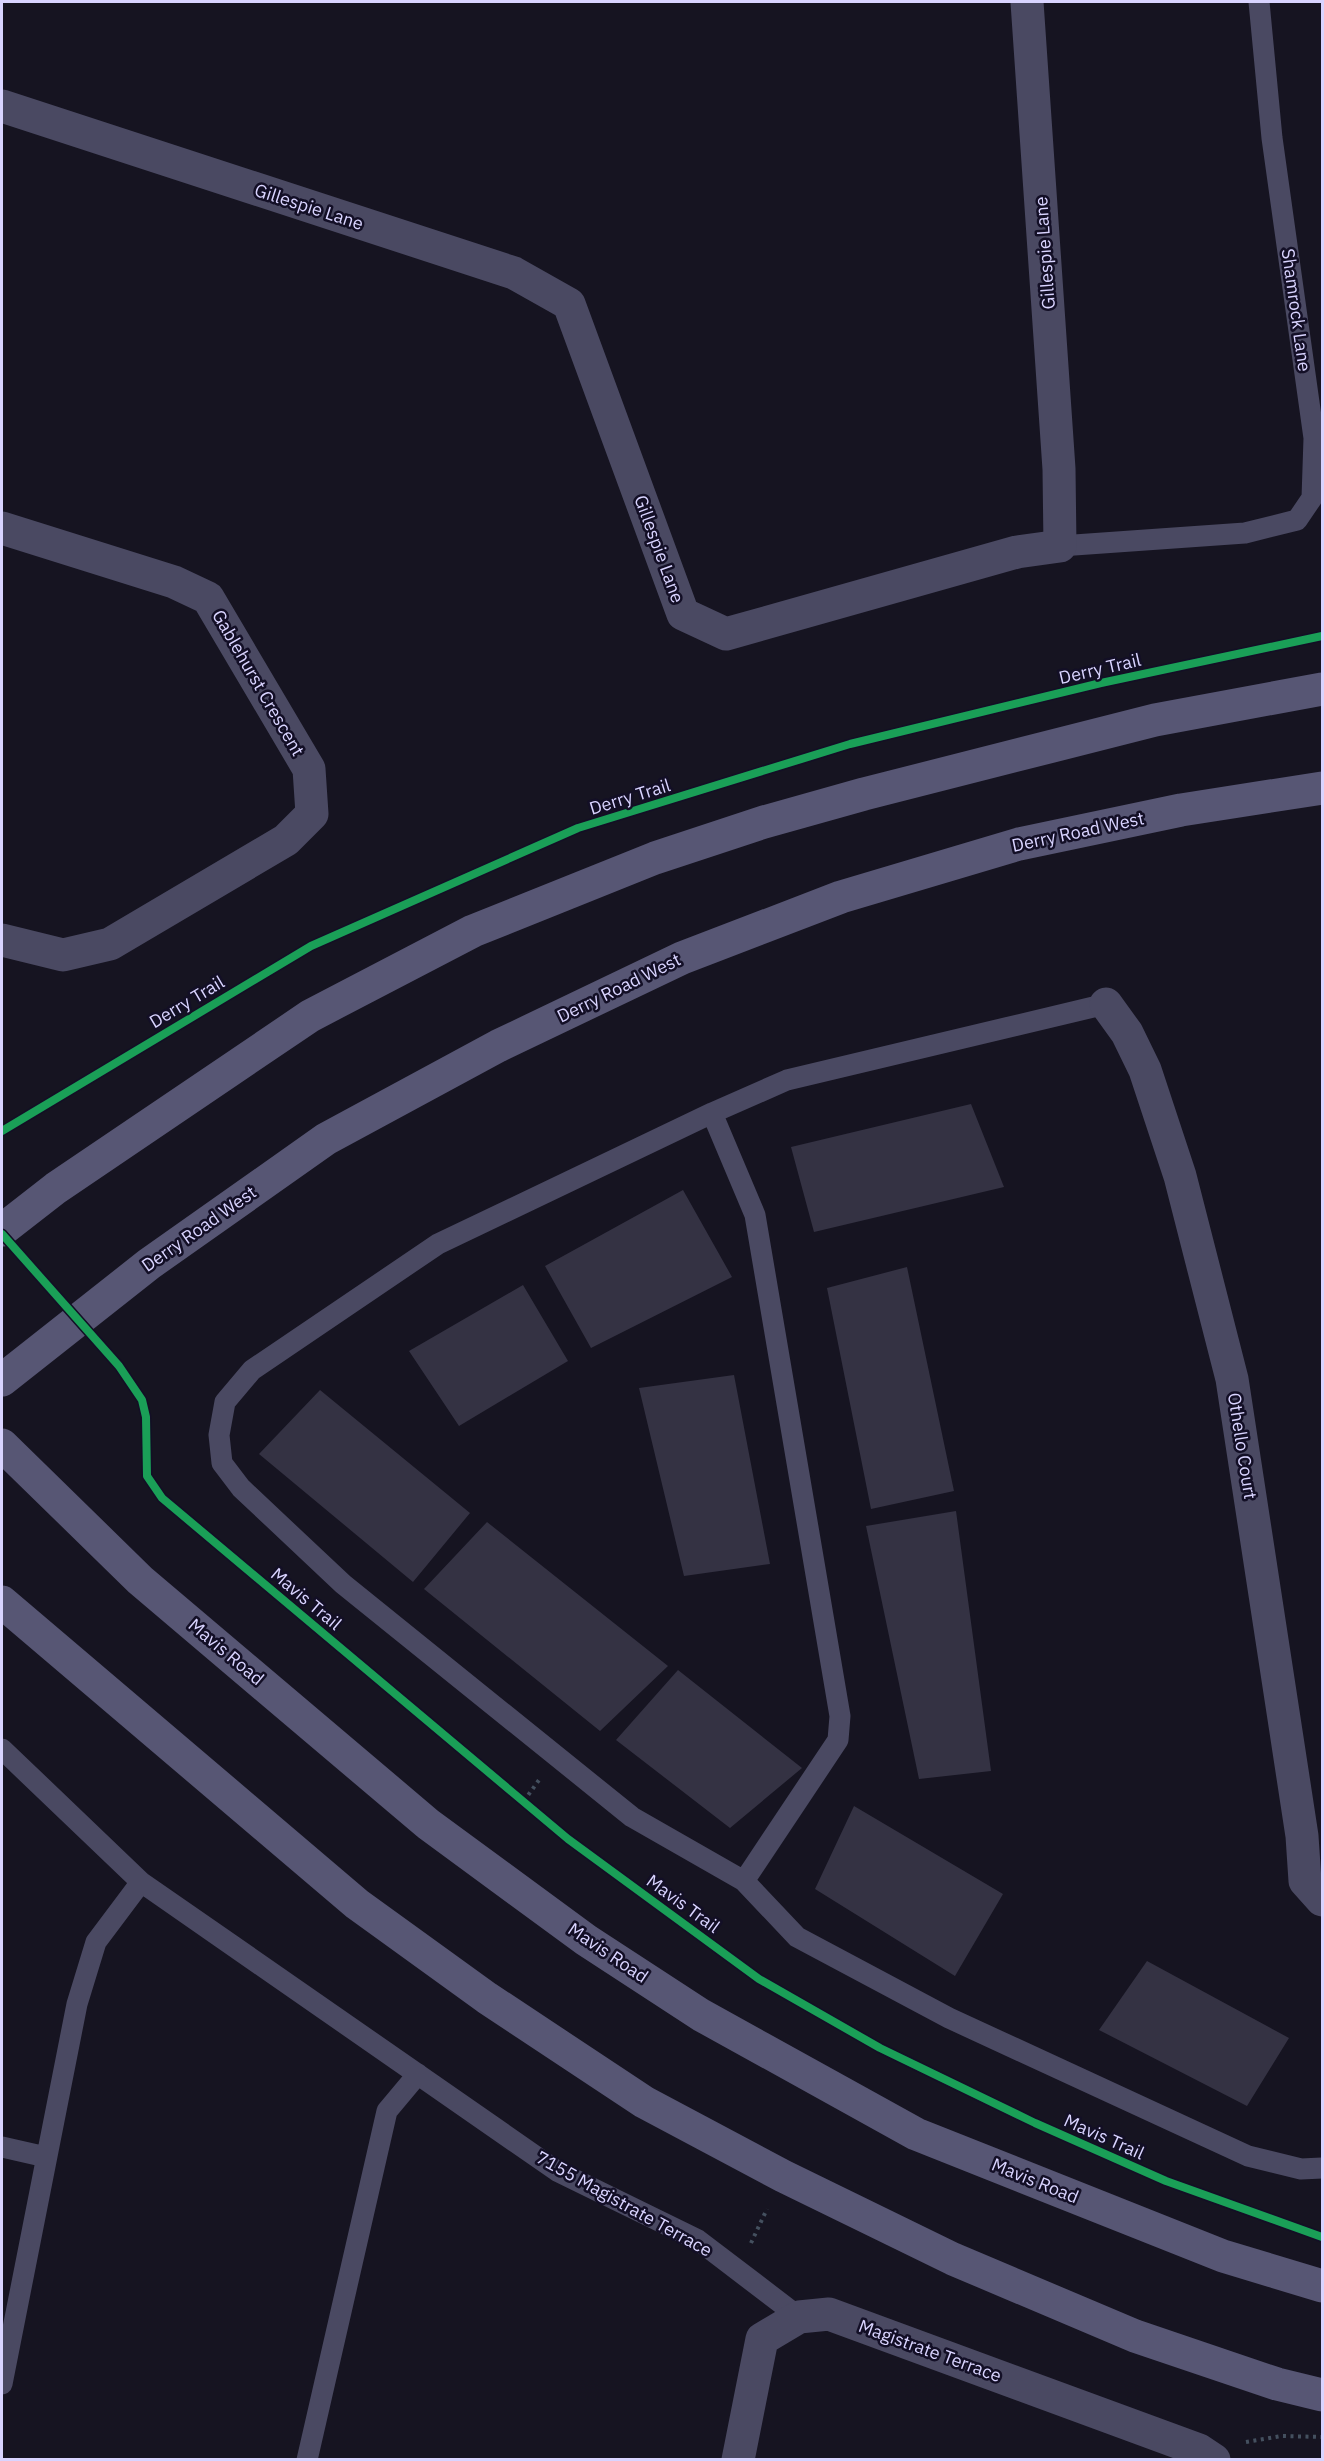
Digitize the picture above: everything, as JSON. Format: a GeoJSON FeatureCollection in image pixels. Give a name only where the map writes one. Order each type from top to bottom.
{"type":"FeatureCollection","features":[{"type":"Feature","properties":{"kind":"main road"},"geometry":{"type":"LineString","coordinates":[[2,1230],[57,1188],[310,1016],[473,931],[655,858],[775,819],[1155,720],[1323,689]]}},
{"type":"Feature","properties":{"kind":"main road","name":"Derry Road West"},"geometry":{"type":"LineString","coordinates":[[2,1380],[149,1264],[326,1139],[498,1046],[682,958],[841,897],[1019,844],[1181,810],[1323,788]]}},
{"type":"Feature","properties":{"kind":"main road","name":"Mavis Road"},"geometry":{"type":"LineString","coordinates":[[2,1445],[140,1580],[428,1824],[586,1940],[701,2015],[916,2134],[1223,2256],[1323,2286]]}},
{"type":"Feature","properties":{"kind":"main road"},"geometry":{"type":"LineString","coordinates":[[2,1602],[357,1904],[487,1998],[644,2102],[783,2176],[953,2259],[1136,2336],[1277,2384],[1323,2395]]}},
{"type":"Feature","properties":{"kind":"street","name":"Gillespie Lane"},"geometry":{"type":"LineString","coordinates":[[2,106],[514,273],[570,304],[683,614],[726,634],[1017,552],[1060,546],[1059,469],[1027,2]]}},
{"type":"Feature","properties":{"kind":"street","name":"Gablehurst Crescent"},"geometry":{"type":"LineString","coordinates":[[2,528],[174,582],[208,598],[309,769],[312,814],[286,840],[110,944],[63,955],[2,940]]}},
{"type":"Feature","properties":{"kind":"street","name":"Othello Court"},"geometry":{"type":"LineString","coordinates":[[1106,1004],[1127,1033],[1145,1070],[1180,1176],[1232,1379],[1302,1836],[1305,1881],[1323,1900]]}},
{"type":"Feature","properties":{"kind":"street","name":"Magistrate Terrace"},"geometry":{"type":"LineString","coordinates":[[738,2460],[762,2339],[799,2317],[829,2314],[1207,2455]]}},
{"type":"Feature","properties":{"kind":"lane","name":"Shamrock Lane"},"geometry":{"type":"LineString","coordinates":[[1060,546],[1245,533],[1297,519],[1312,498],[1314,438],[1272,138],[1259,2]]}},
{"type":"Feature","properties":{"kind":"lane"},"geometry":{"type":"LineString","coordinates":[[1106,1004],[787,1080],[712,1113],[438,1244],[252,1370],[225,1402],[219,1435],[222,1464],[241,1488],[343,1584],[632,1817],[744,1881],[797,1937],[949,2018],[1248,2156],[1301,2169],[1323,2168]]}},
{"type":"Feature","properties":{"kind":"lane"},"geometry":{"type":"LineString","coordinates":[[712,1113],[755,1215],[840,1716],[838,1740],[744,1881]]}},
{"type":"Feature","properties":{"kind":"lane","name":"7155 Magistrate Terrace"},"geometry":{"type":"LineString","coordinates":[[2,1749],[141,1882],[557,2171],[698,2240],[799,2317]]}},
{"type":"Feature","properties":{"kind":"lane"},"geometry":{"type":"LineString","coordinates":[[2,2384],[77,2004],[96,1942],[141,1882]]}},
{"type":"Feature","properties":{"kind":"lane"},"geometry":{"type":"LineString","coordinates":[[307,2460],[387,2112],[418,2074]]}},
{"type":"Feature","properties":{"kind":"lane"},"geometry":{"type":"LineString","coordinates":[[2,2147],[46,2157]]}},
{"type":"Feature","properties":{"kind":"path"},"geometry":{"type":"LineString","coordinates":[[515,1794],[533,1809]]}},
{"type":"Feature","properties":{"kind":"path"},"geometry":{"type":"LineString","coordinates":[[749,2247],[783,2176]]}},
{"type":"Feature","properties":{"kind":"path"},"geometry":{"type":"LineString","coordinates":[[1207,2455],[1281,2436],[1323,2437]]}},
{"type":"Feature","properties":{"kind":"building"},"geometry":{"type":"Polygon","coordinates":[[[971,1104],[1004,1187],[814,1232],[791,1147],[971,1104]]]}},
{"type":"Feature","properties":{"kind":"building"},"geometry":{"type":"Polygon","coordinates":[[[683,1190],[732,1277],[591,1348],[545,1266],[683,1190]]]}},
{"type":"Feature","properties":{"kind":"building"},"geometry":{"type":"Polygon","coordinates":[[[907,1267],[954,1491],[871,1509],[827,1288],[907,1267]]]}},
{"type":"Feature","properties":{"kind":"building"},"geometry":{"type":"Polygon","coordinates":[[[523,1285],[568,1361],[459,1426],[409,1351],[523,1285]]]}},
{"type":"Feature","properties":{"kind":"building"},"geometry":{"type":"Polygon","coordinates":[[[734,1375],[770,1564],[684,1576],[639,1388],[734,1375]]]}},
{"type":"Feature","properties":{"kind":"building"},"geometry":{"type":"Polygon","coordinates":[[[320,1390],[470,1513],[413,1582],[259,1454],[320,1390]]]}},
{"type":"Feature","properties":{"kind":"building"},"geometry":{"type":"Polygon","coordinates":[[[956,1511],[991,1771],[919,1779],[866,1526],[956,1511]]]}},
{"type":"Feature","properties":{"kind":"building"},"geometry":{"type":"Polygon","coordinates":[[[487,1522],[668,1666],[600,1731],[424,1589],[487,1522]]]}},
{"type":"Feature","properties":{"kind":"building"},"geometry":{"type":"Polygon","coordinates":[[[678,1670],[802,1768],[730,1828],[616,1740],[678,1670]]]}},
{"type":"Feature","properties":{"kind":"building"},"geometry":{"type":"Polygon","coordinates":[[[854,1806],[1003,1894],[955,1976],[815,1889],[854,1806]]]}},
{"type":"Feature","properties":{"kind":"building"},"geometry":{"type":"Polygon","coordinates":[[[1147,1961],[1289,2038],[1247,2106],[1099,2030],[1147,1961]]]}},
{"type":"Feature","properties":{"kind":"cycle path","name":"Derry Trail"},"geometry":{"type":"LineString","coordinates":[[2,1131],[311,946],[578,828],[850,744],[1101,683],[1322,636]]}},
{"type":"Feature","properties":{"kind":"cycle path","name":"Mavis Trail"},"geometry":{"type":"LineString","coordinates":[[2,1234],[119,1366],[142,1400],[146,1417],[147,1476],[162,1498],[568,1839],[759,1979],[880,2048],[1035,2123],[1166,2181],[1322,2237]]}}]}
